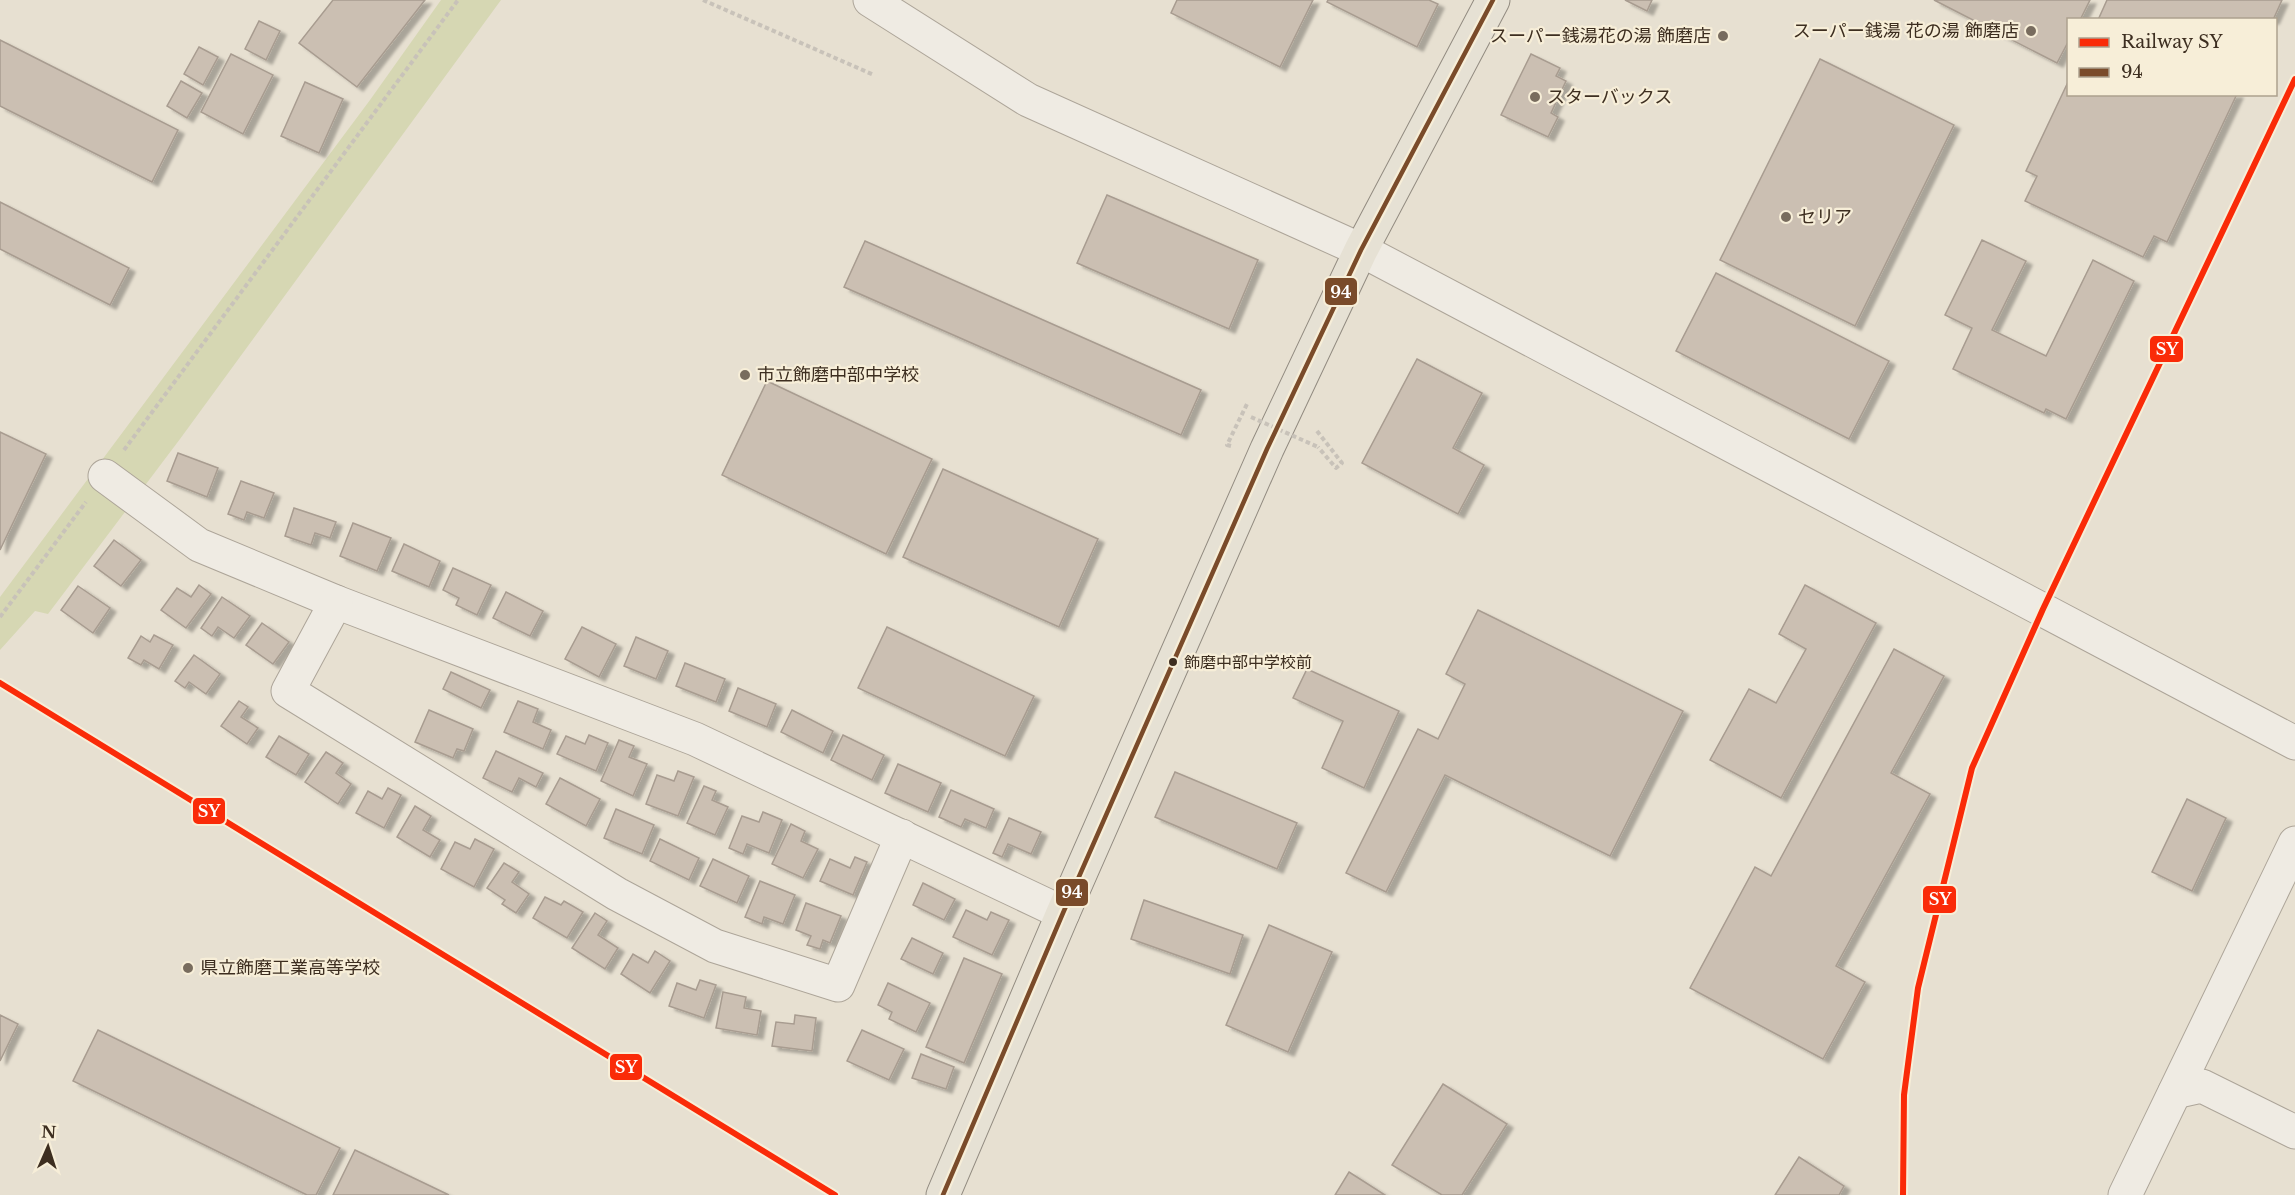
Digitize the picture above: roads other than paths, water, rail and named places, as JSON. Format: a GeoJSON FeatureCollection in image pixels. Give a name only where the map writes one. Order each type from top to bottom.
{"type":"FeatureCollection","features":[{"type":"Feature","properties":{"kind":"main road"},"geometry":{"type":"LineString","coordinates":[[943,1195],[1063,913],[1267,449],[1361,250],[1493,0]]}},
{"type":"Feature","properties":{"kind":"street"},"geometry":{"type":"LineString","coordinates":[[870,0],[1028,100],[1361,250],[2295,743]]}},
{"type":"Feature","properties":{"kind":"street"},"geometry":{"type":"LineString","coordinates":[[105,476],[199,545],[336,602],[695,739],[1063,913]]}},
{"type":"Feature","properties":{"kind":"street"},"geometry":{"type":"LineString","coordinates":[[336,602],[288,691],[617,894],[715,946],[838,985],[902,836]]}},
{"type":"Feature","properties":{"kind":"street"},"geometry":{"type":"LineString","coordinates":[[2125,1195],[2295,843]]}},
{"type":"Feature","properties":{"kind":"street"},"geometry":{"type":"LineString","coordinates":[[2175,1092],[2202,1086],[2295,1132]]}},
{"type":"Feature","properties":{"kind":"rail line","name":"SY"},"geometry":{"type":"LineString","coordinates":[[1903,1195],[1904,1095],[1918,988],[1972,768],[2043,609],[2295,79]]}},
{"type":"Feature","properties":{"kind":"rail line","name":"SY"},"geometry":{"type":"LineString","coordinates":[[0,683],[835,1195]]}},
{"type":"Feature","properties":{"kind":"place","name":"スーパー銭湯 花の湯 飾磨店"},"geometry":{"type":"Point","coordinates":[2031,31]}},
{"type":"Feature","properties":{"kind":"place","name":"スーパー銭湯花の湯 飾磨店"},"geometry":{"type":"Point","coordinates":[1723,36]}},
{"type":"Feature","properties":{"kind":"place","name":"スターバックス"},"geometry":{"type":"Point","coordinates":[1535,97]}},
{"type":"Feature","properties":{"kind":"place","name":"セリア"},"geometry":{"type":"Point","coordinates":[1786,217]}},
{"type":"Feature","properties":{"kind":"place","name":"市立飾磨中部中学校"},"geometry":{"type":"Point","coordinates":[745,375]}},
{"type":"Feature","properties":{"kind":"place","name":"飾磨中部中学校前"},"geometry":{"type":"Point","coordinates":[1173,662]}},
{"type":"Feature","properties":{"kind":"place","name":"県立飾磨工業高等学校"},"geometry":{"type":"Point","coordinates":[188,968]}}]}
